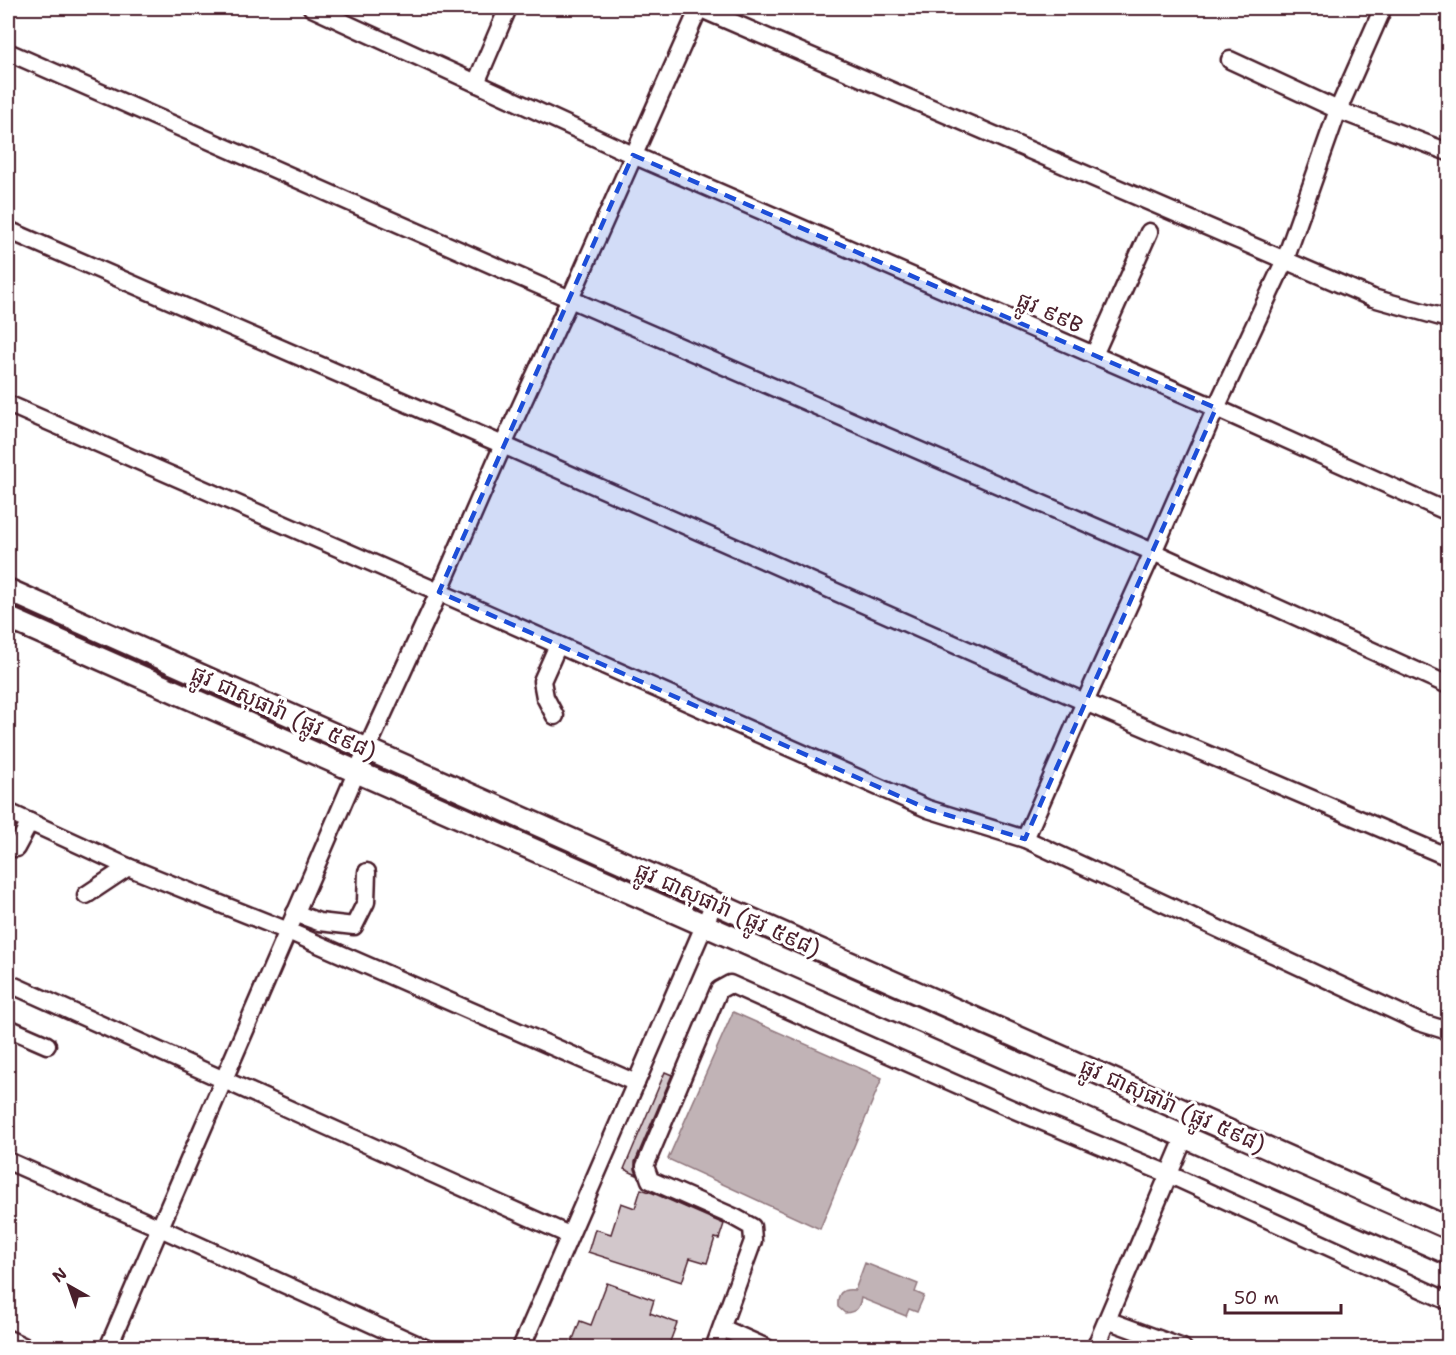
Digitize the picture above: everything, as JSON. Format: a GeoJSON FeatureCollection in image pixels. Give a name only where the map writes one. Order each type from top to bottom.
{"type":"FeatureCollection","features":[{"type":"Feature","properties":{"kind":"main road","name":"ផ្លូវ ជាសុផារ៉ា (ផ្លូវ ៥៩៨)"},"geometry":{"type":"LineString","coordinates":[[8,590],[1449,1228]]}},
{"type":"Feature","properties":{"kind":"main road","name":"ផ្លូវ ជាសុផារ៉ា (ផ្លូវ ៥៩៨)"},"geometry":{"type":"LineString","coordinates":[[8,618],[1449,1253]]}},
{"type":"Feature","properties":{"kind":"street","name":"ផ្លូវ ៩៩B"},"geometry":{"type":"LineString","coordinates":[[312,8],[633,155],[1216,408],[1449,512]]}},
{"type":"Feature","properties":{"kind":"street"},"geometry":{"type":"LineString","coordinates":[[476,83],[508,8]]}},
{"type":"Feature","properties":{"kind":"street"},"geometry":{"type":"LineString","coordinates":[[108,1347],[366,749],[439,592],[699,8],[1373,298],[1449,319]]}},
{"type":"Feature","properties":{"kind":"street"},"geometry":{"type":"LineString","coordinates":[[1025,839],[1216,408],[1285,260],[1338,110],[1383,8]]}},
{"type":"Feature","properties":{"kind":"street"},"geometry":{"type":"LineString","coordinates":[[8,52],[1154,552],[1449,685]]}},
{"type":"Feature","properties":{"kind":"street"},"geometry":{"type":"LineString","coordinates":[[1230,60],[1338,110],[1449,152]]}},
{"type":"Feature","properties":{"kind":"street"},"geometry":{"type":"LineString","coordinates":[[8,230],[503,445],[1084,702],[1449,857]]}},
{"type":"Feature","properties":{"kind":"street"},"geometry":{"type":"LineString","coordinates":[[1094,355],[1149,232]]}},
{"type":"Feature","properties":{"kind":"street"},"geometry":{"type":"LineString","coordinates":[[8,404],[928,809],[1025,839],[1419,1022],[1449,1031]]}},
{"type":"Feature","properties":{"kind":"street"},"geometry":{"type":"LineString","coordinates":[[555,716],[546,697],[542,681],[558,645]]}},
{"type":"Feature","properties":{"kind":"street"},"geometry":{"type":"LineString","coordinates":[[8,812],[128,867],[288,931],[636,1083]]}},
{"type":"Feature","properties":{"kind":"street"},"geometry":{"type":"LineString","coordinates":[[8,848],[16,848],[30,822]]}},
{"type":"Feature","properties":{"kind":"street"},"geometry":{"type":"LineString","coordinates":[[86,895],[128,867]]}},
{"type":"Feature","properties":{"kind":"street"},"geometry":{"type":"LineString","coordinates":[[295,913],[319,922],[354,926],[366,902],[367,872]]}},
{"type":"Feature","properties":{"kind":"street"},"geometry":{"type":"LineString","coordinates":[[521,1347],[714,903]]}},
{"type":"Feature","properties":{"kind":"street"},"geometry":{"type":"LineString","coordinates":[[8,983],[569,1235]]}},
{"type":"Feature","properties":{"kind":"street"},"geometry":{"type":"LineString","coordinates":[[714,1347],[753,1241],[752,1227],[650,1180],[645,1166],[719,990],[730,984],[999,1103],[1168,1174],[1449,1301]]}},
{"type":"Feature","properties":{"kind":"street"},"geometry":{"type":"LineString","coordinates":[[8,1028],[47,1045]]}},
{"type":"Feature","properties":{"kind":"street"},"geometry":{"type":"LineString","coordinates":[[1095,1347],[1194,1115]]}},
{"type":"Feature","properties":{"kind":"street"},"geometry":{"type":"LineString","coordinates":[[8,1161],[425,1347]]}},
{"type":"Feature","properties":{"kind":"street"},"geometry":{"type":"LineString","coordinates":[[1107,1320],[1183,1347]]}},
{"type":"Feature","properties":{"kind":"street"},"geometry":{"type":"LineString","coordinates":[[722,1328],[767,1347]]}},
{"type":"Feature","properties":{"kind":"street"},"geometry":{"type":"LineString","coordinates":[[8,1339],[27,1347]]}},
{"type":"Feature","properties":{"kind":"highlighted area"},"geometry":{"type":"Polygon","coordinates":[[[633,155],[1216,408],[1025,839],[928,809],[439,592],[633,155]]]}},
{"type":"Feature","properties":{"kind":"shaded area"},"geometry":{"type":"Polygon","coordinates":[[[733,1012],[882,1078],[820,1229],[668,1159],[733,1012]]]}},
{"type":"Feature","properties":{"kind":"shaded area"},"geometry":{"type":"Polygon","coordinates":[[[865,1263],[918,1284],[915,1292],[924,1296],[917,1312],[909,1309],[906,1316],[861,1298],[858,1307],[852,1312],[845,1313],[838,1307],[838,1299],[843,1291],[855,1290],[865,1263]]]}},
{"type":"Feature","properties":{"kind":"building"},"geometry":{"type":"Polygon","coordinates":[[[665,1072],[672,1075],[635,1162],[637,1175],[624,1169],[665,1072]]]}},
{"type":"Feature","properties":{"kind":"building"},"geometry":{"type":"Polygon","coordinates":[[[641,1189],[724,1224],[719,1239],[715,1238],[707,1263],[690,1258],[682,1282],[588,1252],[595,1229],[611,1234],[621,1203],[635,1208],[641,1189]]]}},
{"type":"Feature","properties":{"kind":"building"},"geometry":{"type":"Polygon","coordinates":[[[607,1283],[654,1300],[650,1313],[677,1323],[668,1347],[570,1347],[580,1321],[591,1325],[607,1283]]]}}]}
